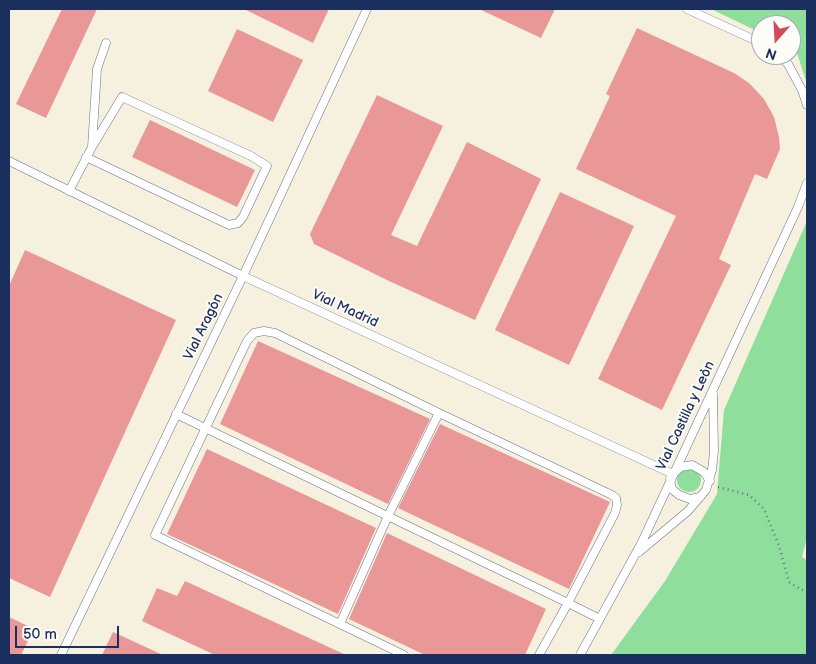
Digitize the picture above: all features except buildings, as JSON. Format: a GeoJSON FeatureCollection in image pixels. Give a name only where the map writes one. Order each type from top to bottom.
{"type":"FeatureCollection","features":[{"type":"Feature","properties":{"kind":"lane","name":"Vial Aragón"},"geometry":{"type":"LineString","coordinates":[[61,655],[243,276],[367,9]]}},
{"type":"Feature","properties":{"kind":"lane"},"geometry":{"type":"LineString","coordinates":[[687,9],[751,38]]}},
{"type":"Feature","properties":{"kind":"lane"},"geometry":{"type":"LineString","coordinates":[[92,147],[97,69],[106,43]]}},
{"type":"Feature","properties":{"kind":"lane"},"geometry":{"type":"LineString","coordinates":[[789,65],[802,90],[807,105]]}},
{"type":"Feature","properties":{"kind":"lane"},"geometry":{"type":"LineString","coordinates":[[68,190],[86,157],[122,97],[251,156],[267,166],[243,217],[238,223],[230,225],[86,157]]}},
{"type":"Feature","properties":{"kind":"lane","name":"Vial Madrid"},"geometry":{"type":"LineString","coordinates":[[9,161],[243,276],[672,476]]}},
{"type":"Feature","properties":{"kind":"lane","name":"Vial Castilla y Leòn"},"geometry":{"type":"LineString","coordinates":[[580,655],[634,556],[798,207],[807,183]]}},
{"type":"Feature","properties":{"kind":"lane"},"geometry":{"type":"LineString","coordinates":[[404,655],[155,535],[247,341],[254,333],[264,330],[274,333],[616,498],[615,513],[540,655]]}},
{"type":"Feature","properties":{"kind":"lane"},"geometry":{"type":"LineString","coordinates":[[634,556],[688,511],[702,496],[710,483],[714,451],[712,403],[714,386]]}},
{"type":"Feature","properties":{"kind":"lane"},"geometry":{"type":"LineString","coordinates":[[340,624],[388,516],[439,413]]}},
{"type":"Feature","properties":{"kind":"lane"},"geometry":{"type":"LineString","coordinates":[[176,414],[600,619]]}},
{"type":"Feature","properties":{"kind":"lane"},"geometry":{"type":"LineString","coordinates":[[702,496],[690,499],[679,495],[672,488],[672,476],[681,467],[692,465],[704,472],[710,483]]}},
{"type":"Feature","properties":{"kind":"path"},"geometry":{"type":"LineString","coordinates":[[710,483],[749,495],[764,509],[779,546],[789,582],[807,592]]}},
{"type":"Feature","properties":{"kind":"green space"},"geometry":{"type":"Polygon","coordinates":[[[711,9],[807,9],[807,84],[801,65],[801,15],[751,15],[751,28],[711,9]]]}},
{"type":"Feature","properties":{"kind":"green space"},"geometry":{"type":"Polygon","coordinates":[[[807,221],[807,537],[802,557],[807,560],[807,655],[611,655],[665,581],[717,494],[724,410],[807,221]]]}},
{"type":"Feature","properties":{"kind":"green space"},"geometry":{"type":"Polygon","coordinates":[[[689,468],[697,472],[701,480],[697,488],[689,492],[681,488],[677,480],[681,472],[689,468]]]}}]}
